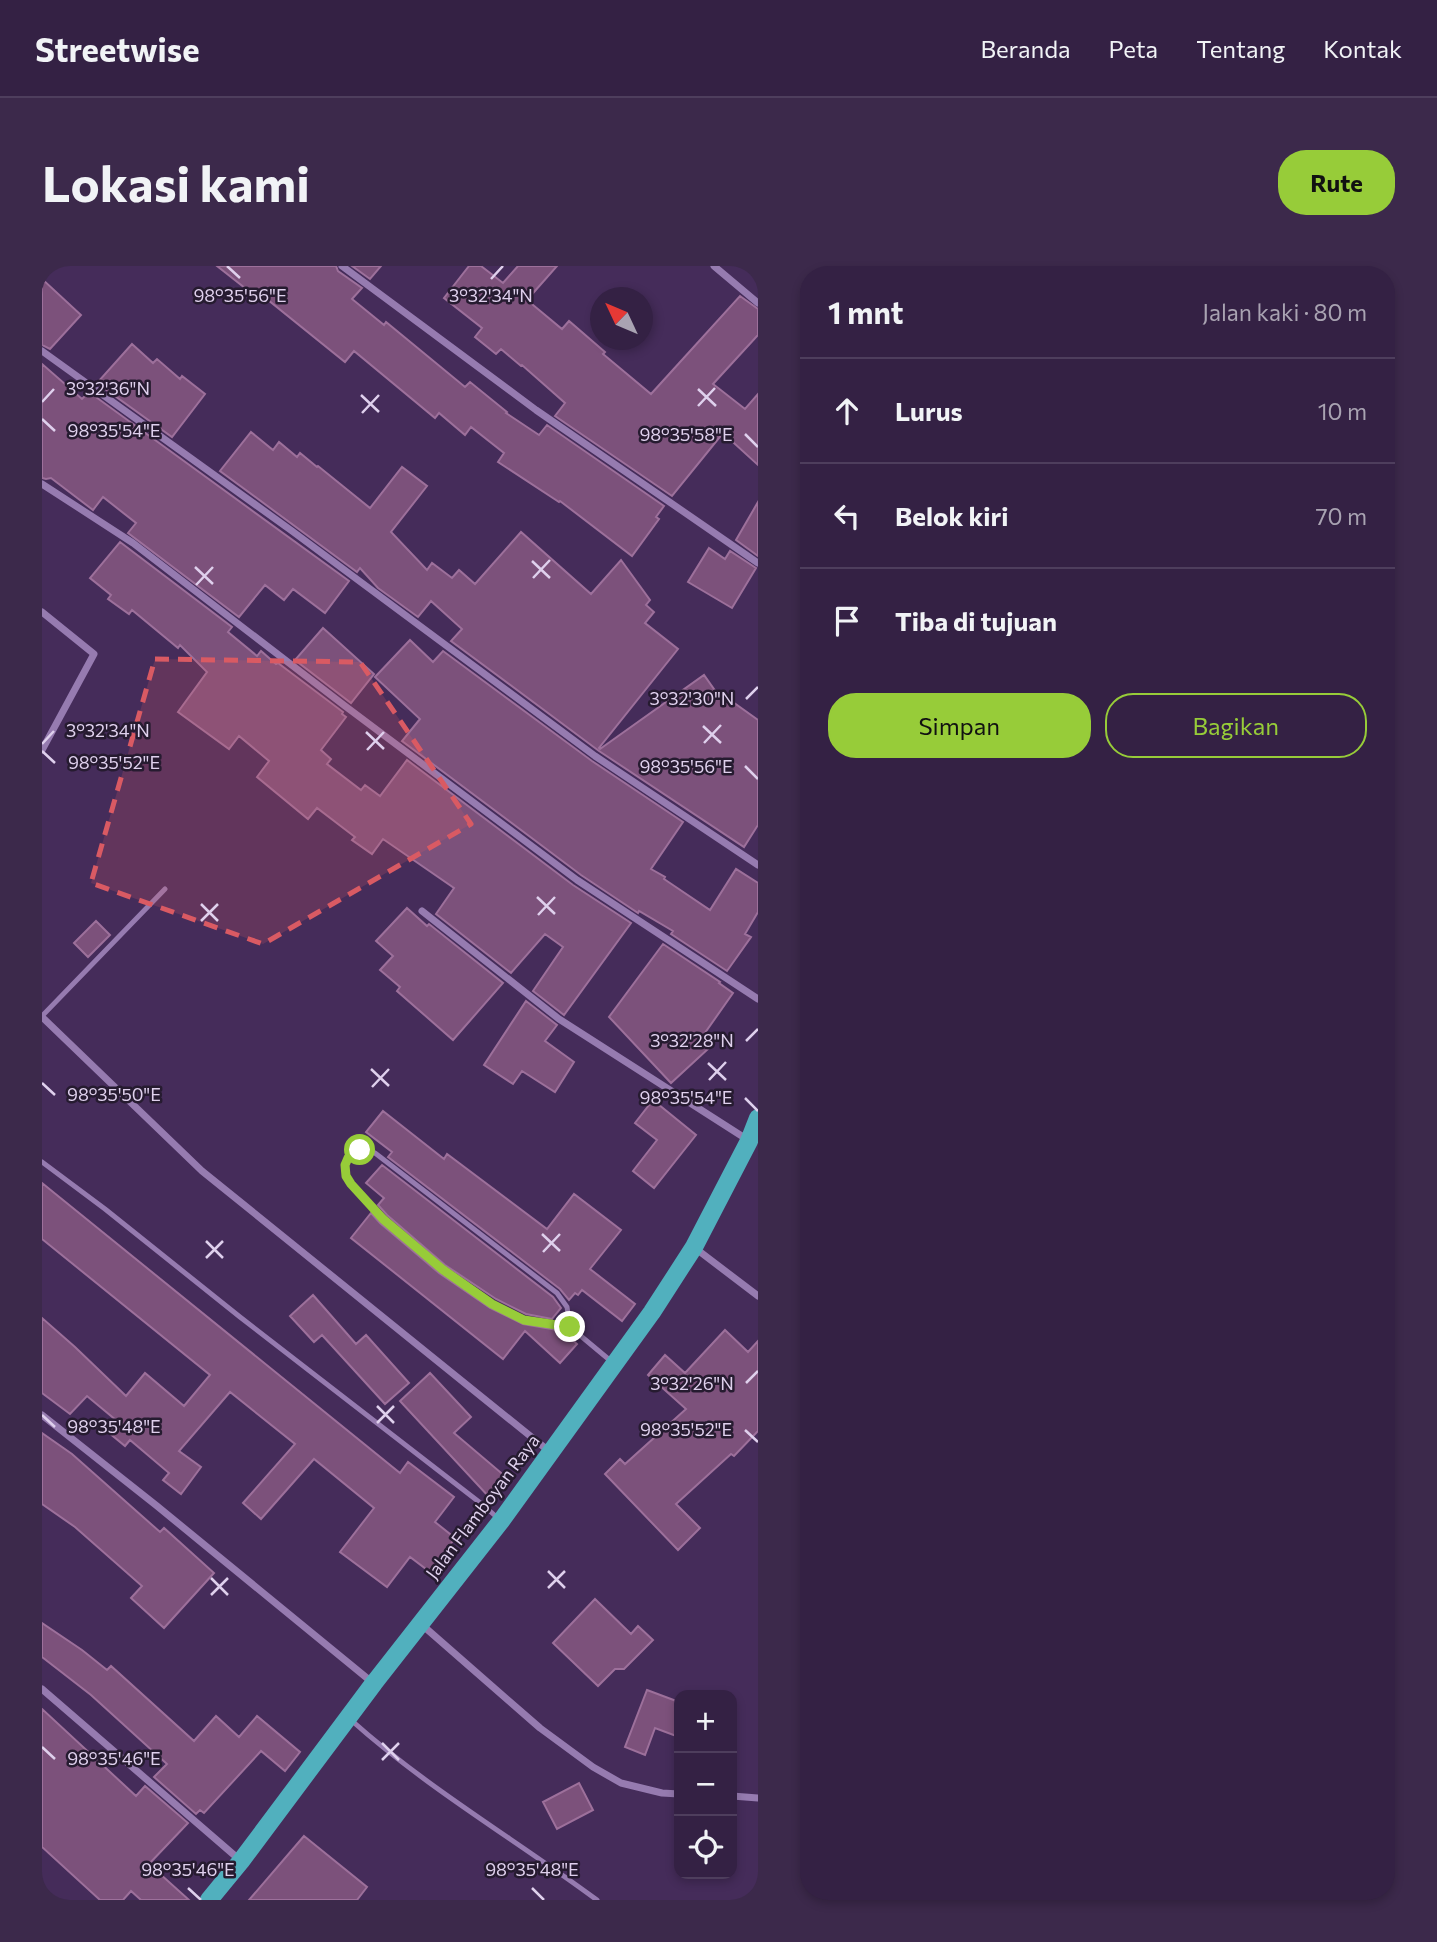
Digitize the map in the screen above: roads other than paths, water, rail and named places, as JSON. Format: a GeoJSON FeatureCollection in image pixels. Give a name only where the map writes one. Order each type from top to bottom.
{"type":"FeatureCollection","features":[{"type":"Feature","properties":{"kind":"main road","name":"Jalan Flamboyan Raya"},"geometry":{"type":"LineString","coordinates":[[209,1900],[501,1521],[652,1312],[694,1247],[749,1141],[758,1118]]}},
{"type":"Feature","properties":{"kind":"street"},"geometry":{"type":"LineString","coordinates":[[342,266],[536,410],[758,563]]}},
{"type":"Feature","properties":{"kind":"street"},"geometry":{"type":"LineString","coordinates":[[714,266],[758,303]]}},
{"type":"Feature","properties":{"kind":"street"},"geometry":{"type":"LineString","coordinates":[[42,351],[292,531],[595,756],[758,865]]}},
{"type":"Feature","properties":{"kind":"street"},"geometry":{"type":"LineString","coordinates":[[42,484],[133,543],[576,880],[758,999]]}},
{"type":"Feature","properties":{"kind":"street"},"geometry":{"type":"LineString","coordinates":[[42,612],[94,654],[42,750]]}},
{"type":"Feature","properties":{"kind":"street"},"geometry":{"type":"LineString","coordinates":[[422,911],[559,1019],[749,1141]]}},
{"type":"Feature","properties":{"kind":"street"},"geometry":{"type":"LineString","coordinates":[[42,1017],[202,1171],[551,1452]]}},
{"type":"Feature","properties":{"kind":"street"},"geometry":{"type":"LineString","coordinates":[[694,1247],[758,1296]]}},
{"type":"Feature","properties":{"kind":"street"},"geometry":{"type":"LineString","coordinates":[[42,1415],[374,1683]]}},
{"type":"Feature","properties":{"kind":"street"},"geometry":{"type":"LineString","coordinates":[[421,1623],[540,1728],[593,1767],[621,1783],[674,1794]]}},
{"type":"Feature","properties":{"kind":"street"},"geometry":{"type":"LineString","coordinates":[[42,1689],[241,1861]]}},
{"type":"Feature","properties":{"kind":"street"},"geometry":{"type":"LineString","coordinates":[[737,1796],[758,1798]]}},
{"type":"Feature","properties":{"kind":"lane"},"geometry":{"type":"LineString","coordinates":[[42,1017],[165,889]]}},
{"type":"Feature","properties":{"kind":"lane"},"geometry":{"type":"LineString","coordinates":[[570,1327],[567,1307],[557,1293],[375,1153],[366,1149],[360,1150],[348,1158],[345,1165],[346,1176],[351,1184],[383,1219],[442,1269],[492,1304],[524,1320],[570,1327],[614,1364]]}},
{"type":"Feature","properties":{"kind":"lane"},"geometry":{"type":"LineString","coordinates":[[42,1162],[501,1521]]}},
{"type":"Feature","properties":{"kind":"lane"},"geometry":{"type":"LineString","coordinates":[[349,1718],[374,1741],[498,1832],[597,1900]]}}]}
